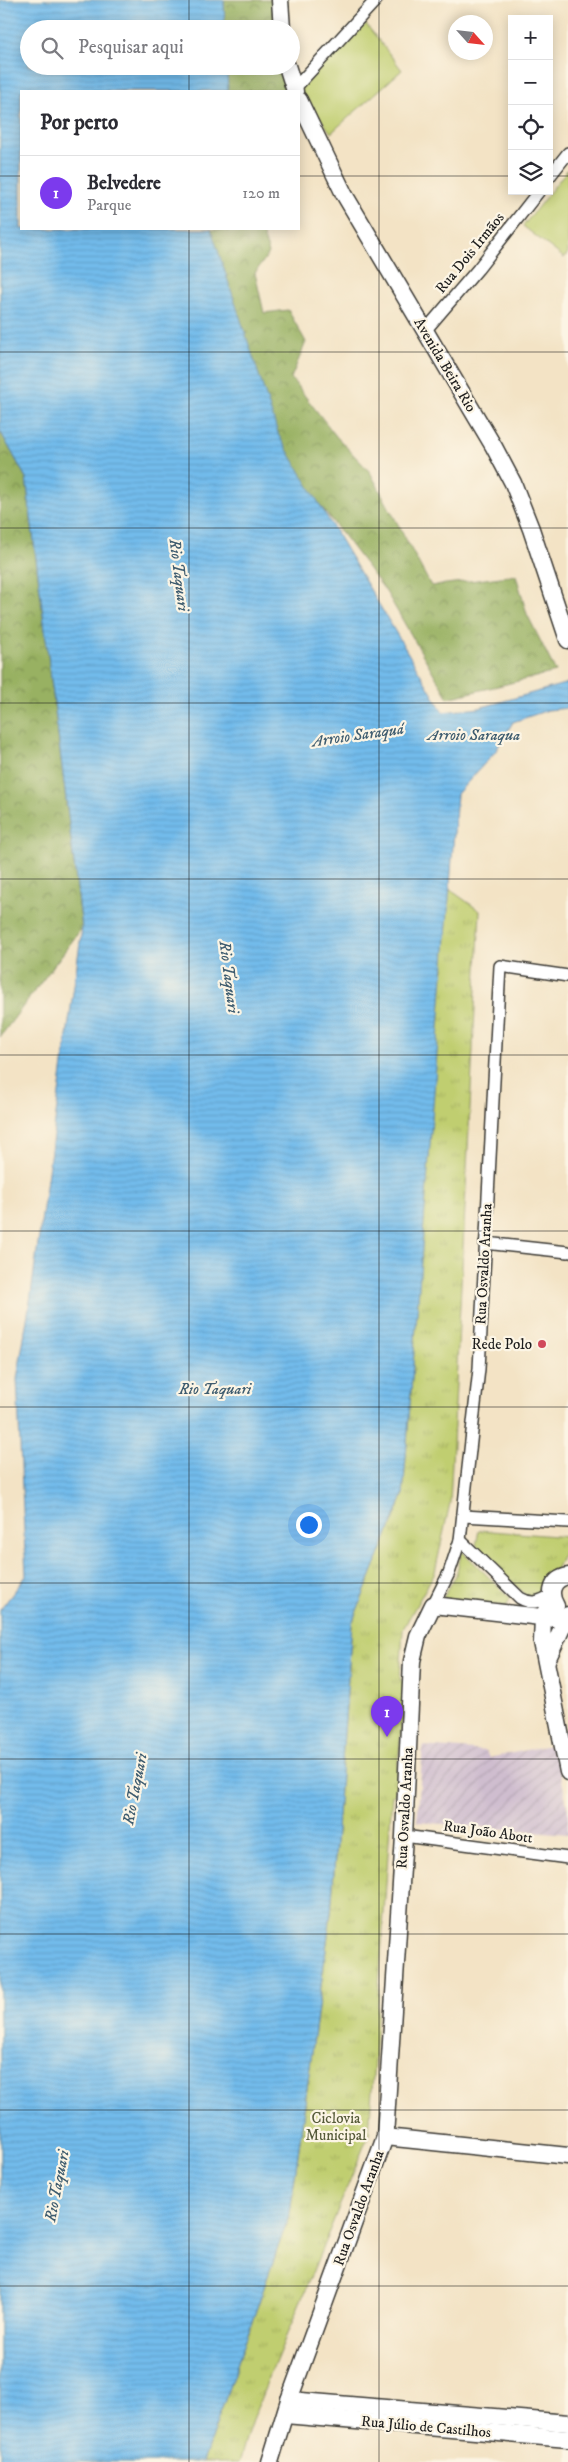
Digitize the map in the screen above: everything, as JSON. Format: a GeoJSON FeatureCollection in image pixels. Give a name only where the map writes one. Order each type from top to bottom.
{"type":"FeatureCollection","features":[{"type":"Feature","properties":{"kind":"street"},"geometry":{"type":"LineString","coordinates":[[280,0],[281,20]]}},
{"type":"Feature","properties":{"kind":"street"},"geometry":{"type":"LineString","coordinates":[[299,90],[376,0]]}},
{"type":"Feature","properties":{"kind":"street","name":"Avenida Beira Rio"},"geometry":{"type":"LineString","coordinates":[[290,75],[295,90]]}},
{"type":"Feature","properties":{"kind":"street","name":"Avenida Beira Rio"},"geometry":{"type":"LineString","coordinates":[[300,101],[344,194],[424,332],[494,447],[513,483],[531,529],[568,640]]}},
{"type":"Feature","properties":{"kind":"street"},"geometry":{"type":"LineString","coordinates":[[553,172],[568,153]]}},
{"type":"Feature","properties":{"kind":"street","name":"Rua Dois Irmãos"},"geometry":{"type":"LineString","coordinates":[[424,332],[478,269],[536,195]]}},
{"type":"Feature","properties":{"kind":"street","name":"Rua Osvaldo Aranha"},"geometry":{"type":"LineString","coordinates":[[270,2462],[287,2408],[385,2137],[404,1836],[412,1661],[418,1636],[449,1573],[460,1540],[479,1368],[500,966],[568,976]]}},
{"type":"Feature","properties":{"kind":"street"},"geometry":{"type":"LineString","coordinates":[[485,1244],[568,1252]]}},
{"type":"Feature","properties":{"kind":"street"},"geometry":{"type":"LineString","coordinates":[[463,1516],[568,1522]]}},
{"type":"Feature","properties":{"kind":"street"},"geometry":{"type":"LineString","coordinates":[[460,1540],[520,1598],[527,1602],[535,1603],[552,1597]]}},
{"type":"Feature","properties":{"kind":"street"},"geometry":{"type":"LineString","coordinates":[[566,1572],[554,1584],[552,1597],[543,1617],[542,1642],[568,1772]]}},
{"type":"Feature","properties":{"kind":"street"},"geometry":{"type":"LineString","coordinates":[[552,1597],[555,1605],[567,1617]]}},
{"type":"Feature","properties":{"kind":"street"},"geometry":{"type":"LineString","coordinates":[[433,1605],[543,1617],[567,1617]]}},
{"type":"Feature","properties":{"kind":"street"},"geometry":{"type":"LineString","coordinates":[[547,1660],[567,1617]]}},
{"type":"Feature","properties":{"kind":"street","name":"Rua João Abott"},"geometry":{"type":"LineString","coordinates":[[404,1836],[568,1858]]}},
{"type":"Feature","properties":{"kind":"street"},"geometry":{"type":"LineString","coordinates":[[385,2137],[568,2156]]}},
{"type":"Feature","properties":{"kind":"street","name":"Rua Júlio de Castilhos"},"geometry":{"type":"LineString","coordinates":[[287,2408],[375,2415],[568,2423]]}},
{"type":"Feature","properties":{"kind":"street","name":"Rua Júlio de Castilhos"},"geometry":{"type":"LineString","coordinates":[[375,2415],[568,2439]]}},
{"type":"Feature","properties":{"kind":"shaded area"},"geometry":{"type":"Polygon","coordinates":[[[555,1744],[568,1811],[568,1834],[417,1822],[423,1746],[486,1751],[489,1758],[555,1744]]]}},
{"type":"Feature","properties":{"kind":"green space"},"geometry":{"type":"Polygon","coordinates":[[[224,0],[275,0],[276,20],[225,20],[224,0]]]}},
{"type":"Feature","properties":{"kind":"green space"},"geometry":{"type":"Polygon","coordinates":[[[366,24],[402,70],[331,133],[298,89],[366,24]]]}},
{"type":"Feature","properties":{"kind":"green space"},"geometry":{"type":"Polygon","coordinates":[[[226,75],[283,75],[287,90],[226,90],[226,75]]]}},
{"type":"Feature","properties":{"kind":"green space"},"geometry":{"type":"Polygon","coordinates":[[[568,169],[568,253],[564,258],[523,226],[547,195],[553,195],[553,188],[568,169]]]}},
{"type":"Feature","properties":{"kind":"green space"},"geometry":{"type":"Polygon","coordinates":[[[211,230],[261,230],[269,253],[255,273],[264,313],[288,310],[306,342],[291,378],[336,436],[370,472],[431,586],[516,575],[527,614],[556,672],[448,698],[385,590],[265,433],[211,230]]]}},
{"type":"Feature","properties":{"kind":"green space"},"geometry":{"type":"Polygon","coordinates":[[[0,431],[26,478],[82,928],[0,1037],[0,431]]]}},
{"type":"Feature","properties":{"kind":"green space","name":"Ciclovia Municipal"},"geometry":{"type":"Polygon","coordinates":[[[449,889],[480,911],[450,1503],[435,1572],[403,1629],[400,1680],[406,1681],[395,1795],[392,1795],[369,2134],[253,2417],[239,2462],[203,2462],[290,2213],[331,1913],[352,1623],[403,1496],[449,889]]]}},
{"type":"Feature","properties":{"kind":"green space"},"geometry":{"type":"Polygon","coordinates":[[[479,1530],[568,1537],[568,1545],[542,1599],[528,1598],[476,1545],[479,1530]]]}},
{"type":"Feature","properties":{"kind":"green space"},"geometry":{"type":"Polygon","coordinates":[[[462,1551],[510,1598],[507,1606],[441,1602],[456,1575],[462,1551]]]}},
{"type":"Feature","properties":{"kind":"water","name":"Rio Taquari"},"geometry":{"type":"Polygon","coordinates":[[[0,0],[224,0],[225,20],[20,20],[20,75],[227,75],[228,90],[20,90],[20,230],[211,230],[279,436],[443,712],[479,708],[568,683],[568,708],[548,710],[513,722],[495,752],[457,794],[403,1496],[352,1623],[331,1913],[290,2213],[203,2462],[0,2462],[0,1610],[26,1576],[17,1379],[30,1301],[82,928],[26,478],[0,431],[0,0]]]}},
{"type":"Feature","properties":{"kind":"place","name":"Rede Polo"},"geometry":{"type":"Point","coordinates":[542,1344]}},
{"type":"Feature","properties":{"kind":"place","name":"Belvedere"},"geometry":{"type":"Point","coordinates":[387,1737]}},
{"type":"Feature","properties":{"kind":"water label","name":"Arroio Saraquá"},"geometry":{"type":"Point","coordinates":[358,735]}},
{"type":"Feature","properties":{"kind":"water label","name":"Arroio Saraqua"},"geometry":{"type":"Point","coordinates":[474,735]}}]}
